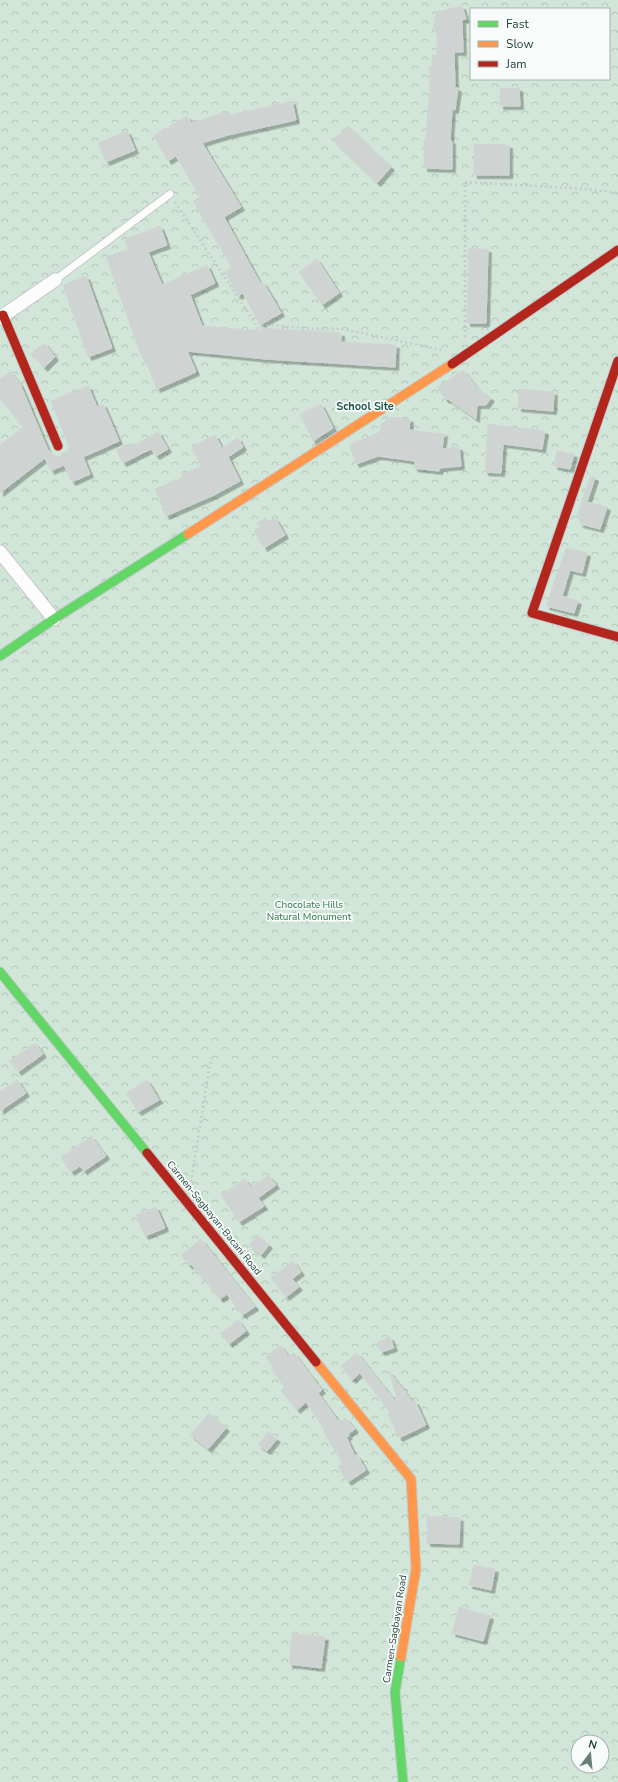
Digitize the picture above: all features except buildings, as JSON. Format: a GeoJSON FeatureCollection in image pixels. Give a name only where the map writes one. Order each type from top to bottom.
{"type":"FeatureCollection","features":[{"type":"Feature","properties":{"kind":"street"},"geometry":{"type":"LineString","coordinates":[[0,656],[54,618],[414,390],[618,250]]}},
{"type":"Feature","properties":{"kind":"street"},"geometry":{"type":"LineString","coordinates":[[55,280],[1,316],[58,446]]}},
{"type":"Feature","properties":{"kind":"street"},"geometry":{"type":"LineString","coordinates":[[618,361],[532,613],[618,637]]}},
{"type":"Feature","properties":{"kind":"street"},"geometry":{"type":"LineString","coordinates":[[0,552],[54,618]]}},
{"type":"Feature","properties":{"kind":"street","name":"Carmen-Sagbayan-Bacani Road"},"geometry":{"type":"LineString","coordinates":[[0,972],[411,1478]]}},
{"type":"Feature","properties":{"kind":"street","name":"Carmen-Sagbayan Road"},"geometry":{"type":"LineString","coordinates":[[403,1782],[395,1692],[416,1569],[411,1478]]}},
{"type":"Feature","properties":{"kind":"lane"},"geometry":{"type":"LineString","coordinates":[[55,280],[170,194]]}},
{"type":"Feature","properties":{"kind":"path"},"geometry":{"type":"LineString","coordinates":[[170,194],[258,328],[272,325],[315,329],[343,329],[465,355],[465,182],[587,189],[618,193]]}},
{"type":"Feature","properties":{"kind":"path"},"geometry":{"type":"LineString","coordinates":[[188,1204],[211,1058]]}},
{"type":"Feature","properties":{"kind":"green space","name":"Chocolate Hills Natural Monument"},"geometry":{"type":"Polygon","coordinates":[[[0,0],[618,0],[618,1782],[0,1782],[0,0]]]}},
{"type":"Feature","properties":{"kind":"traffic: fast"},"geometry":{"type":"LineString","coordinates":[[0,656],[54,619],[188,534]]}},
{"type":"Feature","properties":{"kind":"traffic: fast"},"geometry":{"type":"LineString","coordinates":[[0,972],[147,1153]]}},
{"type":"Feature","properties":{"kind":"traffic: fast"},"geometry":{"type":"LineString","coordinates":[[401,1657],[395,1692],[403,1782]]}},
{"type":"Feature","properties":{"kind":"traffic: slow"},"geometry":{"type":"LineString","coordinates":[[188,534],[452,364]]}},
{"type":"Feature","properties":{"kind":"traffic: slow"},"geometry":{"type":"LineString","coordinates":[[316,1362],[411,1479],[416,1569],[401,1657]]}},
{"type":"Feature","properties":{"kind":"traffic: jam"},"geometry":{"type":"LineString","coordinates":[[452,364],[618,250]]}},
{"type":"Feature","properties":{"kind":"traffic: jam"},"geometry":{"type":"LineString","coordinates":[[3,315],[58,446]]}},
{"type":"Feature","properties":{"kind":"traffic: jam"},"geometry":{"type":"LineString","coordinates":[[618,361],[532,613],[618,637]]}},
{"type":"Feature","properties":{"kind":"traffic: jam"},"geometry":{"type":"LineString","coordinates":[[147,1153],[316,1362]]}},
{"type":"Feature","properties":{"kind":"district","name":"School Site"},"geometry":{"type":"Point","coordinates":[365,406]}}]}
